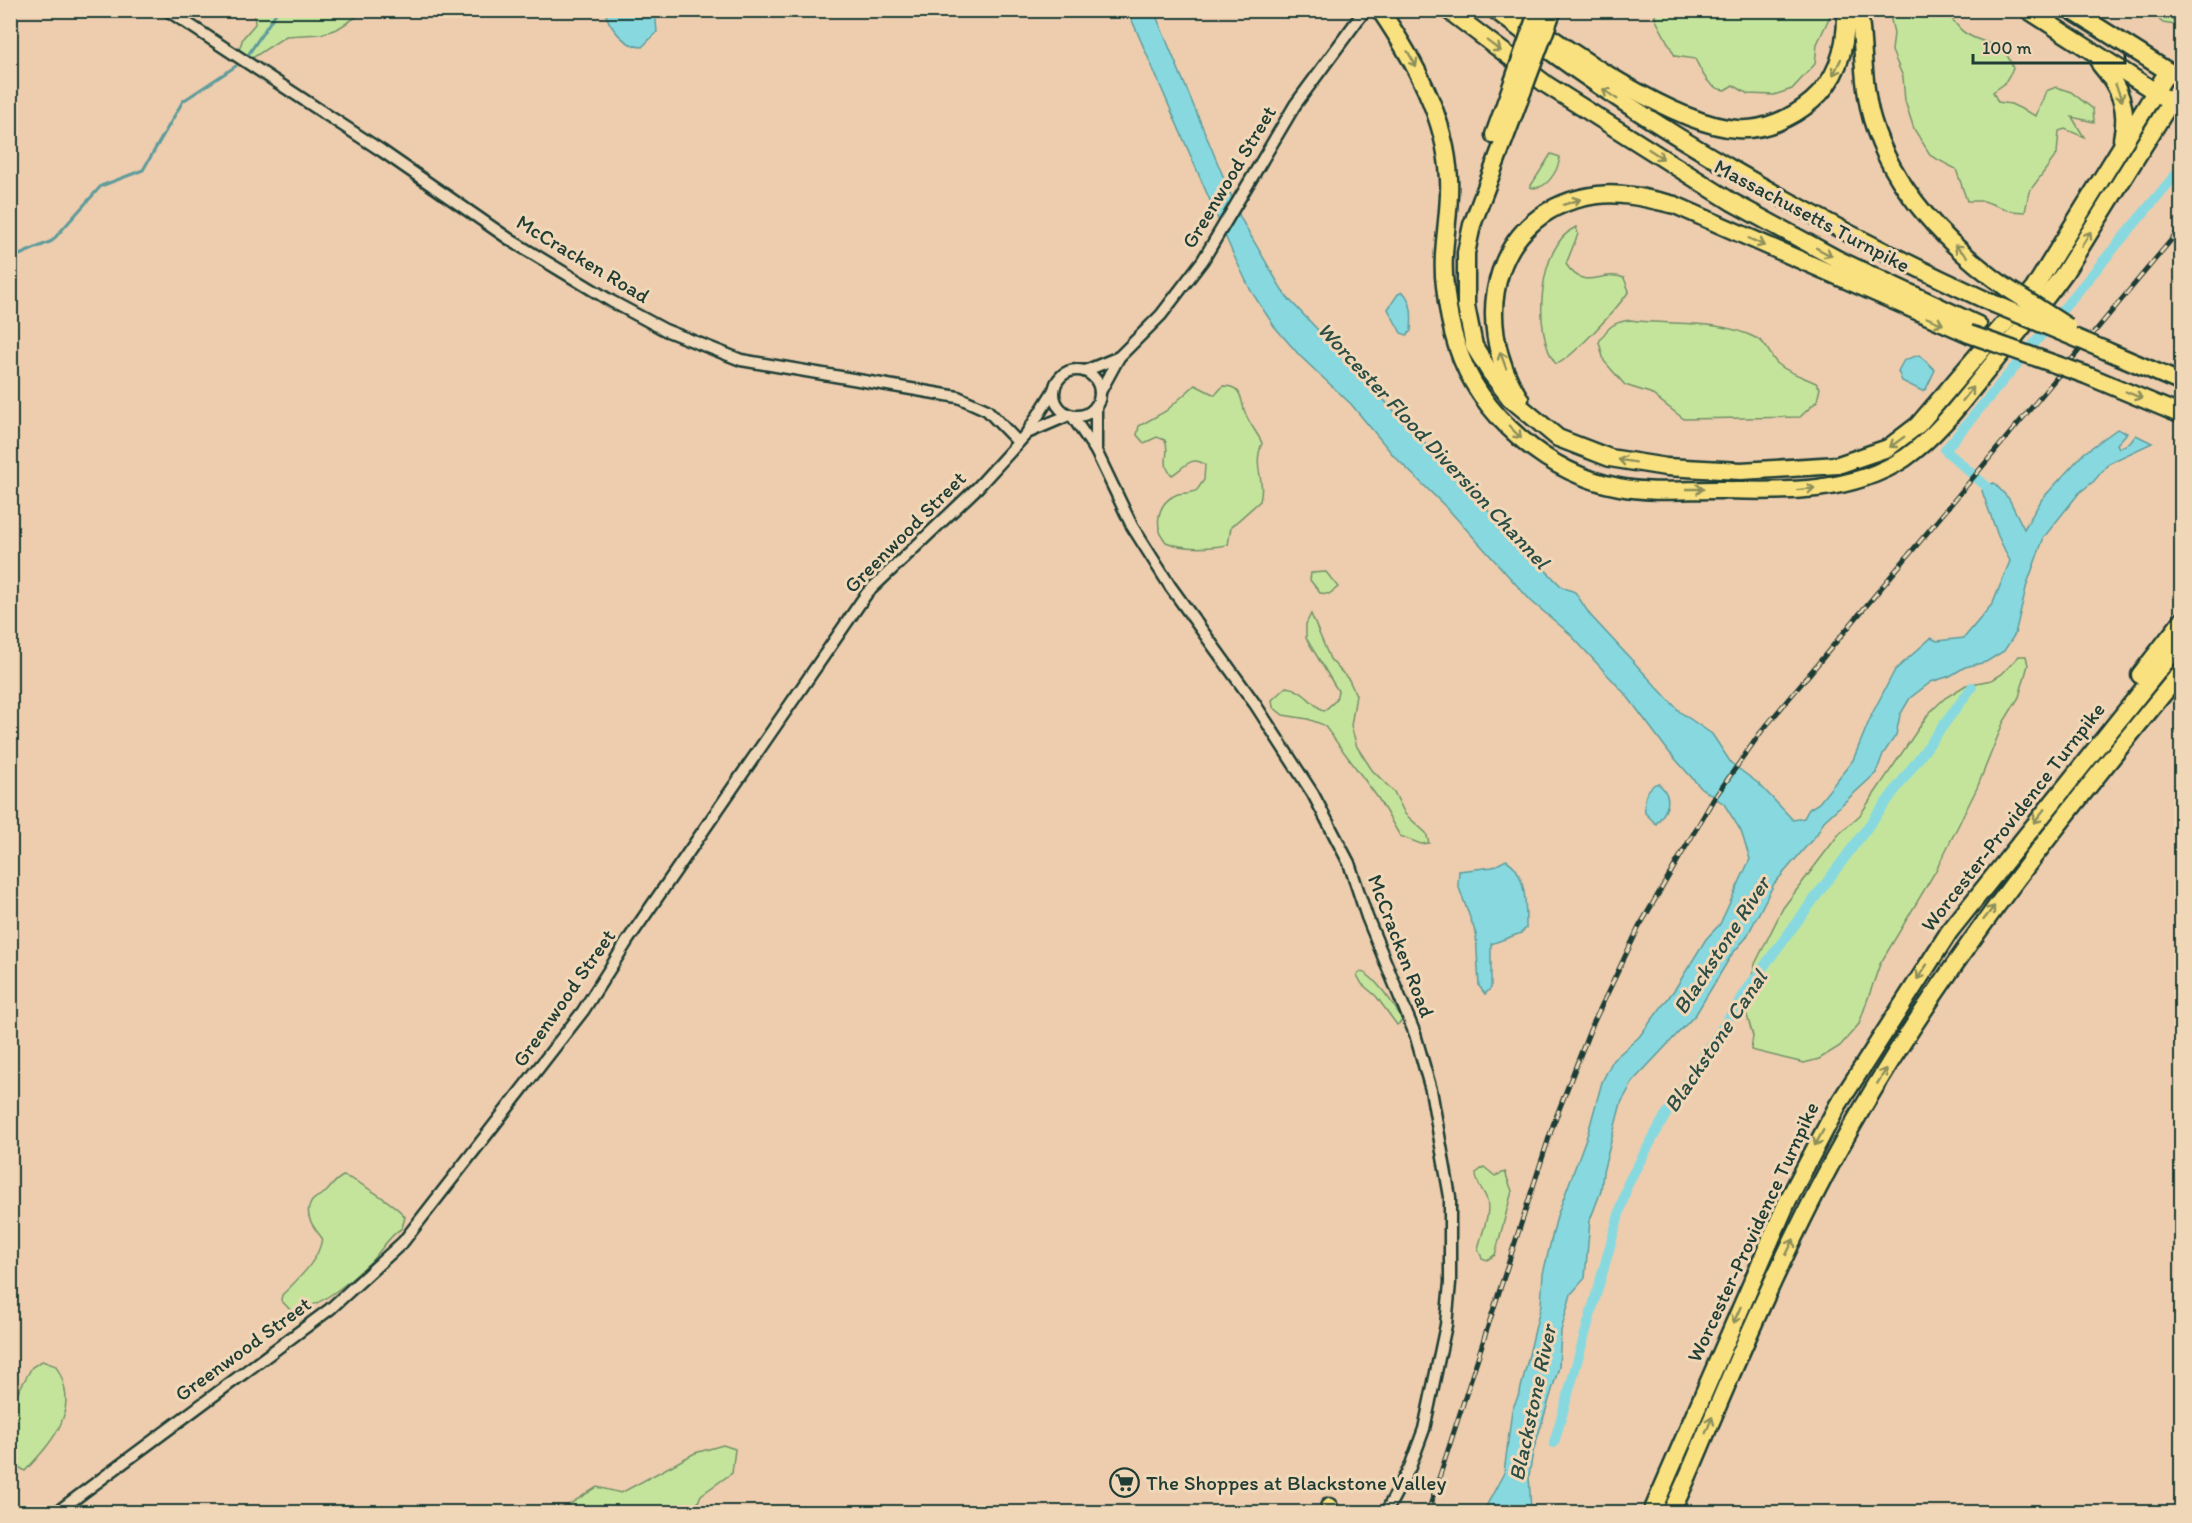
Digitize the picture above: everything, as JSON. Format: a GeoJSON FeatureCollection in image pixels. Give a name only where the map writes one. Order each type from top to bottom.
{"type":"FeatureCollection","features":[{"type":"Feature","properties":{"kind":"highway"},"geometry":{"type":"LineString","coordinates":[[1380,10],[1419,71],[1443,141],[1449,178],[1444,285],[1457,346],[1473,381],[1491,406],[1536,452],[1589,479],[1640,489],[1798,490],[1850,482],[1904,458],[1948,421],[2065,272],[2176,105],[2177,78]]}},
{"type":"Feature","properties":{"kind":"highway","name":"Massachusetts Turnpike"},"geometry":{"type":"LineString","coordinates":[[1448,10],[1546,85],[1732,202],[1973,330],[2181,415]]}},
{"type":"Feature","properties":{"kind":"highway","name":"Massachusetts Turnpike"},"geometry":{"type":"LineString","coordinates":[[1495,10],[1619,101],[1734,173],[1836,229],[1992,303],[2181,383]]}},
{"type":"Feature","properties":{"kind":"highway"},"geometry":{"type":"LineString","coordinates":[[1513,10],[1609,75],[1657,101],[1712,125],[1738,129],[1772,124],[1790,116],[1818,96],[1840,62],[1845,41],[1846,10]]}},
{"type":"Feature","properties":{"kind":"highway"},"geometry":{"type":"LineString","coordinates":[[1859,10],[1871,118],[1887,157],[1911,196],[1946,237],[2007,288],[2107,351]]}},
{"type":"Feature","properties":{"kind":"highway"},"geometry":{"type":"LineString","coordinates":[[2028,10],[2085,49],[2176,105]]}},
{"type":"Feature","properties":{"kind":"highway"},"geometry":{"type":"LineString","coordinates":[[2071,10],[2177,78]]}},
{"type":"Feature","properties":{"kind":"highway"},"geometry":{"type":"LineString","coordinates":[[1450,309],[1462,225],[1547,11]]}},
{"type":"Feature","properties":{"kind":"highway"},"geometry":{"type":"LineString","coordinates":[[2085,49],[2113,79],[2122,96],[2125,112],[2120,148]]}},
{"type":"Feature","properties":{"kind":"highway"},"geometry":{"type":"LineString","coordinates":[[1518,86],[1466,253],[1466,306],[1474,346],[1510,398],[1558,438],[1610,458],[1665,467],[1727,471],[1838,465],[1888,448],[1931,412],[2032,290],[2155,92],[2177,78]]}},
{"type":"Feature","properties":{"kind":"highway"},"geometry":{"type":"LineString","coordinates":[[1544,427],[1514,389],[1493,331],[1493,297],[1498,274],[1517,238],[1532,223],[1568,202],[1598,195],[1634,195],[1675,205],[1973,330]]}},
{"type":"Feature","properties":{"kind":"highway"},"geometry":{"type":"LineString","coordinates":[[2055,796],[2081,751],[2181,621]]}},
{"type":"Feature","properties":{"kind":"highway","name":"Worcester-Providence Turnpike"},"geometry":{"type":"LineString","coordinates":[[1652,1512],[1788,1200],[1838,1105],[1948,932],[2181,641]]}},
{"type":"Feature","properties":{"kind":"highway","name":"Worcester-Providence Turnpike"},"geometry":{"type":"LineString","coordinates":[[1671,1512],[1688,1479],[1713,1416],[1774,1282],[1830,1166],[1870,1094],[1982,922],[2181,670]]}},
{"type":"Feature","properties":{"kind":"highway"},"geometry":{"type":"LineString","coordinates":[[1642,1512],[1686,1431]]}},
{"type":"Feature","properties":{"kind":"highway"},"geometry":{"type":"LineString","coordinates":[[1677,1512],[1688,1479]]}},
{"type":"Feature","properties":{"kind":"street","name":"McCracken Road"},"geometry":{"type":"LineString","coordinates":[[166,10],[407,167],[512,241],[611,302],[665,330],[741,360],[958,398],[987,410],[1018,442]]}},
{"type":"Feature","properties":{"kind":"street","name":"Greenwood Street"},"geometry":{"type":"LineString","coordinates":[[1100,392],[1119,357],[1163,312],[1219,235],[1238,198],[1295,105],[1365,11]]}},
{"type":"Feature","properties":{"kind":"street","name":"Greenwood Street"},"geometry":{"type":"LineString","coordinates":[[1085,371],[1119,357]]}},
{"type":"Feature","properties":{"kind":"street"},"geometry":{"type":"LineString","coordinates":[[1085,371],[1096,379],[1100,392],[1096,406],[1085,415],[1070,415],[1057,405],[1054,390],[1059,377],[1065,373],[1085,371]]}},
{"type":"Feature","properties":{"kind":"street","name":"Greenwood Street"},"geometry":{"type":"LineString","coordinates":[[57,1512],[330,1309],[403,1242],[583,1011],[628,940],[867,593],[978,486],[1027,433],[1054,390]]}},
{"type":"Feature","properties":{"kind":"street","name":"McCracken Road"},"geometry":{"type":"LineString","coordinates":[[1096,406],[1096,451]]}},
{"type":"Feature","properties":{"kind":"street","name":"McCracken Road"},"geometry":{"type":"LineString","coordinates":[[1070,415],[1096,451],[1121,506],[1138,536],[1170,586],[1284,747],[1332,828],[1349,863],[1367,917],[1415,1034],[1431,1090],[1446,1168],[1452,1230],[1446,1325],[1424,1429],[1410,1467],[1386,1512]]}},
{"type":"Feature","properties":{"kind":"street","name":"Greenwood Street"},"geometry":{"type":"LineString","coordinates":[[1027,433],[1070,415]]}},
{"type":"Feature","properties":{"kind":"green space"},"geometry":{"type":"Polygon","coordinates":[[[1828,10],[1830,16],[1817,44],[1815,64],[1792,89],[1774,95],[1748,94],[1733,85],[1725,90],[1714,86],[1706,79],[1695,59],[1675,56],[1656,20],[1654,11],[1828,10]]]}},
{"type":"Feature","properties":{"kind":"green space"},"geometry":{"type":"Polygon","coordinates":[[[254,11],[366,11],[337,29],[321,34],[286,36],[251,59],[237,56],[243,38],[255,24],[254,11]]]}},
{"type":"Feature","properties":{"kind":"green space"},"geometry":{"type":"Polygon","coordinates":[[[1889,11],[1947,11],[1965,33],[1994,45],[2005,53],[2013,69],[2004,84],[1993,92],[1998,102],[2011,104],[2036,116],[2046,91],[2056,87],[2071,92],[2093,109],[2094,122],[2072,117],[2084,137],[2065,129],[2059,131],[2057,154],[2029,192],[2025,212],[2011,211],[1984,201],[1967,201],[1956,169],[1931,156],[1914,129],[1905,101],[1903,77],[1892,51],[1894,33],[1889,11]]]}},
{"type":"Feature","properties":{"kind":"green space"},"geometry":{"type":"Polygon","coordinates":[[[2154,11],[2169,11],[2175,25],[2163,23],[2155,16],[2154,11]]]}},
{"type":"Feature","properties":{"kind":"green space"},"geometry":{"type":"Polygon","coordinates":[[[1551,154],[1560,157],[1554,174],[1541,186],[1530,187],[1551,154]]]}},
{"type":"Feature","properties":{"kind":"green space"},"geometry":{"type":"Polygon","coordinates":[[[1576,227],[1578,234],[1566,264],[1573,273],[1587,279],[1608,276],[1624,278],[1629,291],[1583,344],[1556,364],[1548,350],[1544,332],[1543,291],[1553,251],[1563,237],[1576,227]]]}},
{"type":"Feature","properties":{"kind":"green space"},"geometry":{"type":"Polygon","coordinates":[[[1630,320],[1711,325],[1743,332],[1761,341],[1782,367],[1816,383],[1820,388],[1817,401],[1800,417],[1684,419],[1650,393],[1625,385],[1604,361],[1599,342],[1602,337],[1615,324],[1630,320]]]}},
{"type":"Feature","properties":{"kind":"green space"},"geometry":{"type":"Polygon","coordinates":[[[1195,385],[1215,395],[1223,386],[1239,392],[1245,412],[1262,443],[1258,460],[1260,501],[1231,527],[1228,545],[1188,547],[1166,542],[1159,529],[1159,515],[1162,508],[1178,494],[1197,490],[1204,480],[1205,465],[1200,462],[1191,462],[1172,475],[1166,462],[1167,444],[1165,440],[1157,437],[1144,443],[1137,435],[1139,426],[1166,411],[1195,385]]]}},
{"type":"Feature","properties":{"kind":"green space"},"geometry":{"type":"Polygon","coordinates":[[[1326,572],[1338,587],[1329,594],[1320,593],[1310,580],[1311,573],[1326,572]]]}},
{"type":"Feature","properties":{"kind":"green space"},"geometry":{"type":"Polygon","coordinates":[[[1311,614],[1330,659],[1349,680],[1356,695],[1351,726],[1357,747],[1372,770],[1394,792],[1405,814],[1426,833],[1429,843],[1421,844],[1400,836],[1378,798],[1324,725],[1308,719],[1283,715],[1273,707],[1272,700],[1286,687],[1302,693],[1324,711],[1336,700],[1338,691],[1306,638],[1306,624],[1311,614]]]}},
{"type":"Feature","properties":{"kind":"green space"},"geometry":{"type":"Polygon","coordinates":[[[2019,656],[2026,656],[2028,665],[2019,697],[2003,723],[1977,788],[1935,872],[1880,964],[1859,1024],[1840,1046],[1819,1059],[1804,1063],[1751,1050],[1753,1036],[1744,1005],[1755,964],[1783,908],[1839,834],[1860,815],[1929,713],[1945,698],[1966,685],[1992,680],[2002,674],[2019,656]]]}},
{"type":"Feature","properties":{"kind":"green space"},"geometry":{"type":"Polygon","coordinates":[[[1361,972],[1378,985],[1390,1001],[1402,1021],[1397,1025],[1376,996],[1362,984],[1357,975],[1361,972]]]}},
{"type":"Feature","properties":{"kind":"green space"},"geometry":{"type":"Polygon","coordinates":[[[1484,1167],[1495,1176],[1505,1172],[1512,1191],[1495,1255],[1487,1260],[1482,1258],[1478,1249],[1488,1206],[1476,1173],[1484,1167]]]}},
{"type":"Feature","properties":{"kind":"green space"},"geometry":{"type":"Polygon","coordinates":[[[343,1176],[367,1188],[401,1212],[405,1217],[402,1228],[342,1287],[323,1300],[292,1312],[281,1300],[282,1295],[312,1262],[322,1238],[310,1220],[308,1210],[315,1199],[343,1176]]]}},
{"type":"Feature","properties":{"kind":"green space"},"geometry":{"type":"Polygon","coordinates":[[[42,1361],[56,1366],[66,1396],[65,1410],[55,1435],[25,1471],[14,1464],[11,1459],[11,1405],[32,1367],[42,1361]]]}},
{"type":"Feature","properties":{"kind":"green space"},"geometry":{"type":"Polygon","coordinates":[[[723,1445],[735,1449],[732,1473],[701,1495],[694,1512],[557,1512],[597,1487],[621,1493],[695,1453],[723,1445]]]}},
{"type":"Feature","properties":{"kind":"water"},"geometry":{"type":"Polygon","coordinates":[[[605,11],[655,11],[657,32],[642,47],[636,46],[618,35],[605,11]]]}},
{"type":"Feature","properties":{"kind":"water","name":"Blackstone River"},"geometry":{"type":"Polygon","coordinates":[[[1128,11],[1154,11],[1241,219],[1285,295],[1513,537],[1562,587],[1575,592],[1590,615],[1680,712],[1712,734],[1731,763],[1759,784],[1793,820],[1804,818],[1809,809],[1819,803],[1853,760],[1872,714],[1895,670],[1931,638],[1937,641],[1964,638],[1993,603],[2010,561],[1998,536],[1982,491],[1986,486],[1994,483],[2009,499],[2024,529],[2042,499],[2084,453],[2117,429],[2127,433],[2117,444],[2119,448],[2130,443],[2136,435],[2152,443],[2109,463],[2094,481],[2079,493],[2044,537],[2027,584],[2015,634],[2004,651],[1986,662],[1965,667],[1950,676],[1931,682],[1910,698],[1900,715],[1896,735],[1883,754],[1876,773],[1824,821],[1817,834],[1774,884],[1746,938],[1732,954],[1696,1014],[1634,1080],[1621,1103],[1603,1172],[1601,1191],[1590,1220],[1585,1278],[1571,1294],[1561,1331],[1559,1367],[1533,1452],[1529,1475],[1531,1512],[1483,1512],[1504,1473],[1512,1410],[1520,1392],[1541,1305],[1543,1274],[1557,1216],[1588,1133],[1602,1082],[1613,1060],[1639,1037],[1675,989],[1706,939],[1720,924],[1750,859],[1741,831],[1724,804],[1701,788],[1669,752],[1627,696],[1569,633],[1531,601],[1448,509],[1394,456],[1351,404],[1300,356],[1274,326],[1251,291],[1234,256],[1128,11]]]}},
{"type":"Feature","properties":{"kind":"water"},"geometry":{"type":"Polygon","coordinates":[[[1403,292],[1409,301],[1412,321],[1411,331],[1407,335],[1401,333],[1388,309],[1398,294],[1403,292]]]}},
{"type":"Feature","properties":{"kind":"water"},"geometry":{"type":"Polygon","coordinates":[[[1919,355],[1935,370],[1926,389],[1922,391],[1902,381],[1898,371],[1904,360],[1919,355]]]}},
{"type":"Feature","properties":{"kind":"water"},"geometry":{"type":"Polygon","coordinates":[[[1655,784],[1659,784],[1664,789],[1668,799],[1664,814],[1656,824],[1645,813],[1647,793],[1655,784]]]}},
{"type":"Feature","properties":{"kind":"water"},"geometry":{"type":"Polygon","coordinates":[[[1506,860],[1513,865],[1522,881],[1526,928],[1521,933],[1491,944],[1491,988],[1485,994],[1479,986],[1476,934],[1458,885],[1459,871],[1493,867],[1506,860]]]}},
{"type":"Feature","properties":{"kind":"waterway"},"geometry":{"type":"LineString","coordinates":[[248,55],[278,10]]}},
{"type":"Feature","properties":{"kind":"waterway"},"geometry":{"type":"LineString","coordinates":[[10,259],[52,241],[101,186],[143,170],[183,101],[236,66]]}},
{"type":"Feature","properties":{"kind":"waterway"},"geometry":{"type":"LineString","coordinates":[[1995,497],[1986,486],[1945,450],[2182,167]]}},
{"type":"Feature","properties":{"kind":"waterway","name":"Blackstone Canal"},"geometry":{"type":"LineString","coordinates":[[1554,1443],[1628,1183],[1665,1116],[1750,985],[1972,687]]}},
{"type":"Feature","properties":{"kind":"railway"},"geometry":{"type":"LineString","coordinates":[[1428,1512],[1553,1125],[1590,1030],[1639,927],[1713,800],[1761,732],[2182,227]]}},
{"type":"Feature","properties":{"kind":"place","name":"The Shoppes at Blackstone Valley"},"geometry":{"type":"Point","coordinates":[1125,1483]}},
{"type":"Feature","properties":{"kind":"water label","name":"Worcester Flood Diversion Channel"},"geometry":{"type":"Point","coordinates":[1434,445]}}]}
